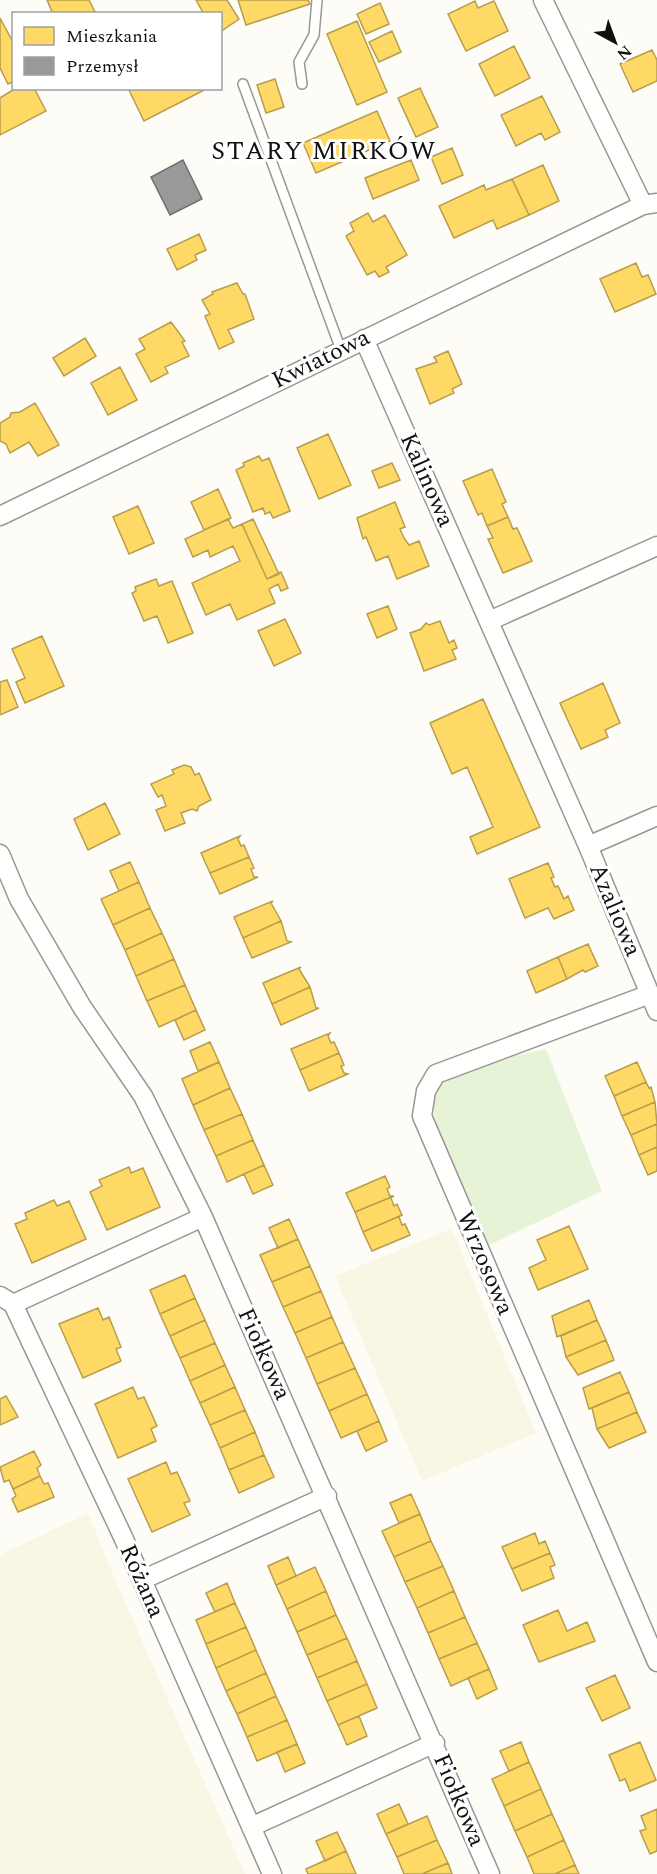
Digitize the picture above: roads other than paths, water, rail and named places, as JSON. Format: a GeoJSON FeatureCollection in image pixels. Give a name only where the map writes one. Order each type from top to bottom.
{"type":"FeatureCollection","features":[{"type":"Feature","properties":{"kind":"street"},"geometry":{"type":"LineString","coordinates":[[543,0],[650,204]]}},
{"type":"Feature","properties":{"kind":"street","name":"Kwiatowa"},"geometry":{"type":"LineString","coordinates":[[0,516],[341,350],[650,204]]}},
{"type":"Feature","properties":{"kind":"street","name":"Kalinowa"},"geometry":{"type":"LineString","coordinates":[[364,339],[588,846]]}},
{"type":"Feature","properties":{"kind":"street"},"geometry":{"type":"LineString","coordinates":[[489,621],[657,546]]}},
{"type":"Feature","properties":{"kind":"street","name":"Azaliowa"},"geometry":{"type":"LineString","coordinates":[[653,1003],[588,846],[657,816]]}},
{"type":"Feature","properties":{"kind":"street","name":"Fiołkowa"},"geometry":{"type":"LineString","coordinates":[[0,854],[19,899],[82,1007],[143,1096],[203,1217],[435,1743],[490,1874]]}},
{"type":"Feature","properties":{"kind":"street","name":"Wrzosowa"},"geometry":{"type":"LineString","coordinates":[[653,1003],[436,1074],[426,1091],[422,1116],[657,1662]]}},
{"type":"Feature","properties":{"kind":"street"},"geometry":{"type":"LineString","coordinates":[[7,1300],[203,1217]]}},
{"type":"Feature","properties":{"kind":"street","name":"Różana"},"geometry":{"type":"LineString","coordinates":[[7,1300],[142,1580],[272,1874]]}},
{"type":"Feature","properties":{"kind":"street"},"geometry":{"type":"LineString","coordinates":[[142,1580],[327,1496]]}},
{"type":"Feature","properties":{"kind":"street"},"geometry":{"type":"LineString","coordinates":[[251,1827],[435,1743]]}},
{"type":"Feature","properties":{"kind":"lane"},"geometry":{"type":"LineString","coordinates":[[302,84],[300,62],[314,35],[317,0]]}},
{"type":"Feature","properties":{"kind":"lane"},"geometry":{"type":"LineString","coordinates":[[243,84],[341,350]]}},
{"type":"Feature","properties":{"kind":"district","name":"STARY MIRKÓW"},"geometry":{"type":"Point","coordinates":[324,151]}}]}
